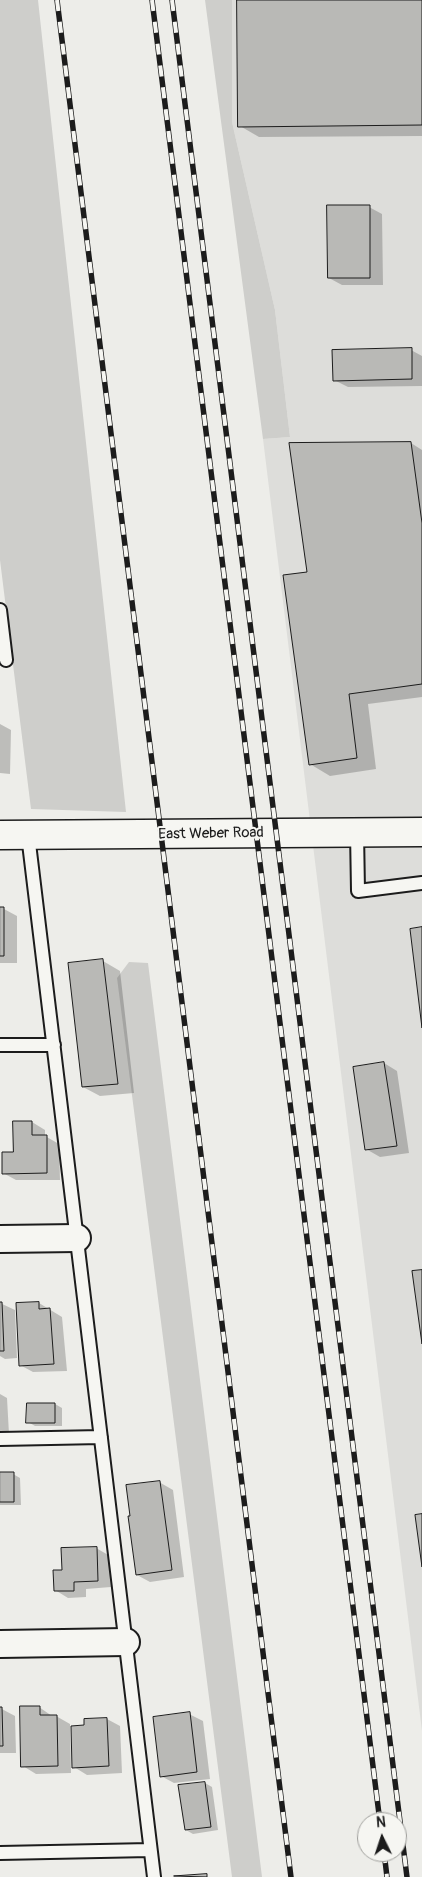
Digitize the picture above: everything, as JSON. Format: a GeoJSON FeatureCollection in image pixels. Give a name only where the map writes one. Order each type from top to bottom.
{"type":"FeatureCollection","features":[{"type":"Feature","properties":{"kind":"street","name":"East Weber Road"},"geometry":{"type":"LineString","coordinates":[[0,835],[422,832]]}},
{"type":"Feature","properties":{"kind":"street"},"geometry":{"type":"LineString","coordinates":[[0,1239],[77,1238]]}},
{"type":"Feature","properties":{"kind":"street"},"geometry":{"type":"LineString","coordinates":[[0,1644],[126,1642]]}},
{"type":"Feature","properties":{"kind":"lane"},"geometry":{"type":"LineString","coordinates":[[0,611],[6,660]]}},
{"type":"Feature","properties":{"kind":"lane"},"geometry":{"type":"LineString","coordinates":[[356,832],[358,891],[422,883]]}},
{"type":"Feature","properties":{"kind":"lane"},"geometry":{"type":"LineString","coordinates":[[28,835],[154,1877]]}},
{"type":"Feature","properties":{"kind":"lane"},"geometry":{"type":"LineString","coordinates":[[0,1046],[54,1045]]}},
{"type":"Feature","properties":{"kind":"lane"},"geometry":{"type":"LineString","coordinates":[[0,1439],[100,1436]]}},
{"type":"Feature","properties":{"kind":"lane"},"geometry":{"type":"LineString","coordinates":[[0,1854],[150,1850]]}},
{"type":"Feature","properties":{"kind":"shaded area"},"geometry":{"type":"Polygon","coordinates":[[[0,0],[38,0],[126,812],[31,809],[0,560],[0,0]]]}},
{"type":"Feature","properties":{"kind":"shaded area"},"geometry":{"type":"Polygon","coordinates":[[[205,0],[232,0],[232,122],[275,310],[290,437],[263,439],[205,0]]]}},
{"type":"Feature","properties":{"kind":"shaded area"},"geometry":{"type":"Polygon","coordinates":[[[232,0],[422,0],[422,1731],[263,439],[290,437],[275,310],[232,122],[232,0]]]}},
{"type":"Feature","properties":{"kind":"shaded area"},"geometry":{"type":"Polygon","coordinates":[[[129,962],[148,963],[262,1877],[232,1877],[117,978],[129,962]]]}},
{"type":"Feature","properties":{"kind":"building"},"geometry":{"type":"Polygon","coordinates":[[[237,0],[422,0],[422,125],[238,127],[237,0]]]}},
{"type":"Feature","properties":{"kind":"building"},"geometry":{"type":"Polygon","coordinates":[[[327,205],[370,205],[370,278],[328,278],[327,205]]]}},
{"type":"Feature","properties":{"kind":"building"},"geometry":{"type":"Polygon","coordinates":[[[412,348],[412,379],[333,381],[332,350],[412,348]]]}},
{"type":"Feature","properties":{"kind":"building"},"geometry":{"type":"Polygon","coordinates":[[[411,442],[422,523],[422,684],[349,694],[357,758],[309,765],[283,575],[307,572],[289,443],[411,442]]]}},
{"type":"Feature","properties":{"kind":"building"},"geometry":{"type":"Polygon","coordinates":[[[0,907],[4,907],[4,956],[0,956],[0,907]]]}},
{"type":"Feature","properties":{"kind":"building"},"geometry":{"type":"Polygon","coordinates":[[[422,927],[422,1028],[410,929],[422,927]]]}},
{"type":"Feature","properties":{"kind":"building"},"geometry":{"type":"Polygon","coordinates":[[[103,959],[118,1084],[82,1087],[68,963],[103,959]]]}},
{"type":"Feature","properties":{"kind":"building"},"geometry":{"type":"Polygon","coordinates":[[[384,1062],[397,1146],[365,1150],[353,1067],[384,1062]]]}},
{"type":"Feature","properties":{"kind":"building"},"geometry":{"type":"Polygon","coordinates":[[[13,1121],[32,1121],[32,1135],[47,1135],[47,1173],[2,1174],[2,1152],[13,1152],[13,1121]]]}},
{"type":"Feature","properties":{"kind":"building"},"geometry":{"type":"Polygon","coordinates":[[[422,1270],[422,1344],[412,1271],[422,1270]]]}},
{"type":"Feature","properties":{"kind":"building"},"geometry":{"type":"Polygon","coordinates":[[[0,1302],[2,1302],[4,1351],[0,1351],[0,1302]]]}},
{"type":"Feature","properties":{"kind":"building"},"geometry":{"type":"Polygon","coordinates":[[[39,1302],[39,1309],[50,1308],[54,1364],[19,1366],[16,1303],[39,1302]]]}},
{"type":"Feature","properties":{"kind":"building"},"geometry":{"type":"Polygon","coordinates":[[[27,1403],[55,1403],[55,1423],[26,1423],[27,1403]]]}},
{"type":"Feature","properties":{"kind":"building"},"geometry":{"type":"Polygon","coordinates":[[[0,1472],[14,1472],[14,1502],[0,1502],[0,1472]]]}},
{"type":"Feature","properties":{"kind":"building"},"geometry":{"type":"Polygon","coordinates":[[[160,1481],[172,1570],[136,1575],[126,1485],[160,1481]]]}},
{"type":"Feature","properties":{"kind":"building"},"geometry":{"type":"Polygon","coordinates":[[[422,1514],[422,1567],[415,1515],[422,1514]]]}},
{"type":"Feature","properties":{"kind":"building"},"geometry":{"type":"Polygon","coordinates":[[[97,1547],[98,1581],[74,1582],[74,1591],[54,1591],[53,1570],[62,1570],[61,1548],[97,1547]]]}},
{"type":"Feature","properties":{"kind":"building"},"geometry":{"type":"Polygon","coordinates":[[[20,1706],[40,1706],[40,1715],[57,1715],[58,1766],[21,1767],[20,1706]]]}},
{"type":"Feature","properties":{"kind":"building"},"geometry":{"type":"Polygon","coordinates":[[[0,1707],[2,1707],[3,1746],[0,1746],[0,1707]]]}},
{"type":"Feature","properties":{"kind":"building"},"geometry":{"type":"Polygon","coordinates":[[[190,1712],[197,1772],[160,1777],[153,1717],[190,1712]]]}},
{"type":"Feature","properties":{"kind":"building"},"geometry":{"type":"Polygon","coordinates":[[[107,1718],[109,1766],[72,1768],[71,1726],[84,1725],[84,1719],[107,1718]]]}},
{"type":"Feature","properties":{"kind":"building"},"geometry":{"type":"Polygon","coordinates":[[[205,1782],[211,1827],[185,1830],[178,1785],[205,1782]]]}},
{"type":"Feature","properties":{"kind":"building"},"geometry":{"type":"Polygon","coordinates":[[[207,1874],[207,1877],[174,1876],[207,1874]]]}},
{"type":"Feature","properties":{"kind":"railway"},"geometry":{"type":"LineString","coordinates":[[57,0],[291,1877]]}},
{"type":"Feature","properties":{"kind":"railway"},"geometry":{"type":"LineString","coordinates":[[152,0],[379,1812]]}},
{"type":"Feature","properties":{"kind":"railway"},"geometry":{"type":"LineString","coordinates":[[172,0],[407,1877]]}},
{"type":"Feature","properties":{"kind":"railway"},"geometry":{"type":"LineString","coordinates":[[385,1862],[387,1877]]}}]}
